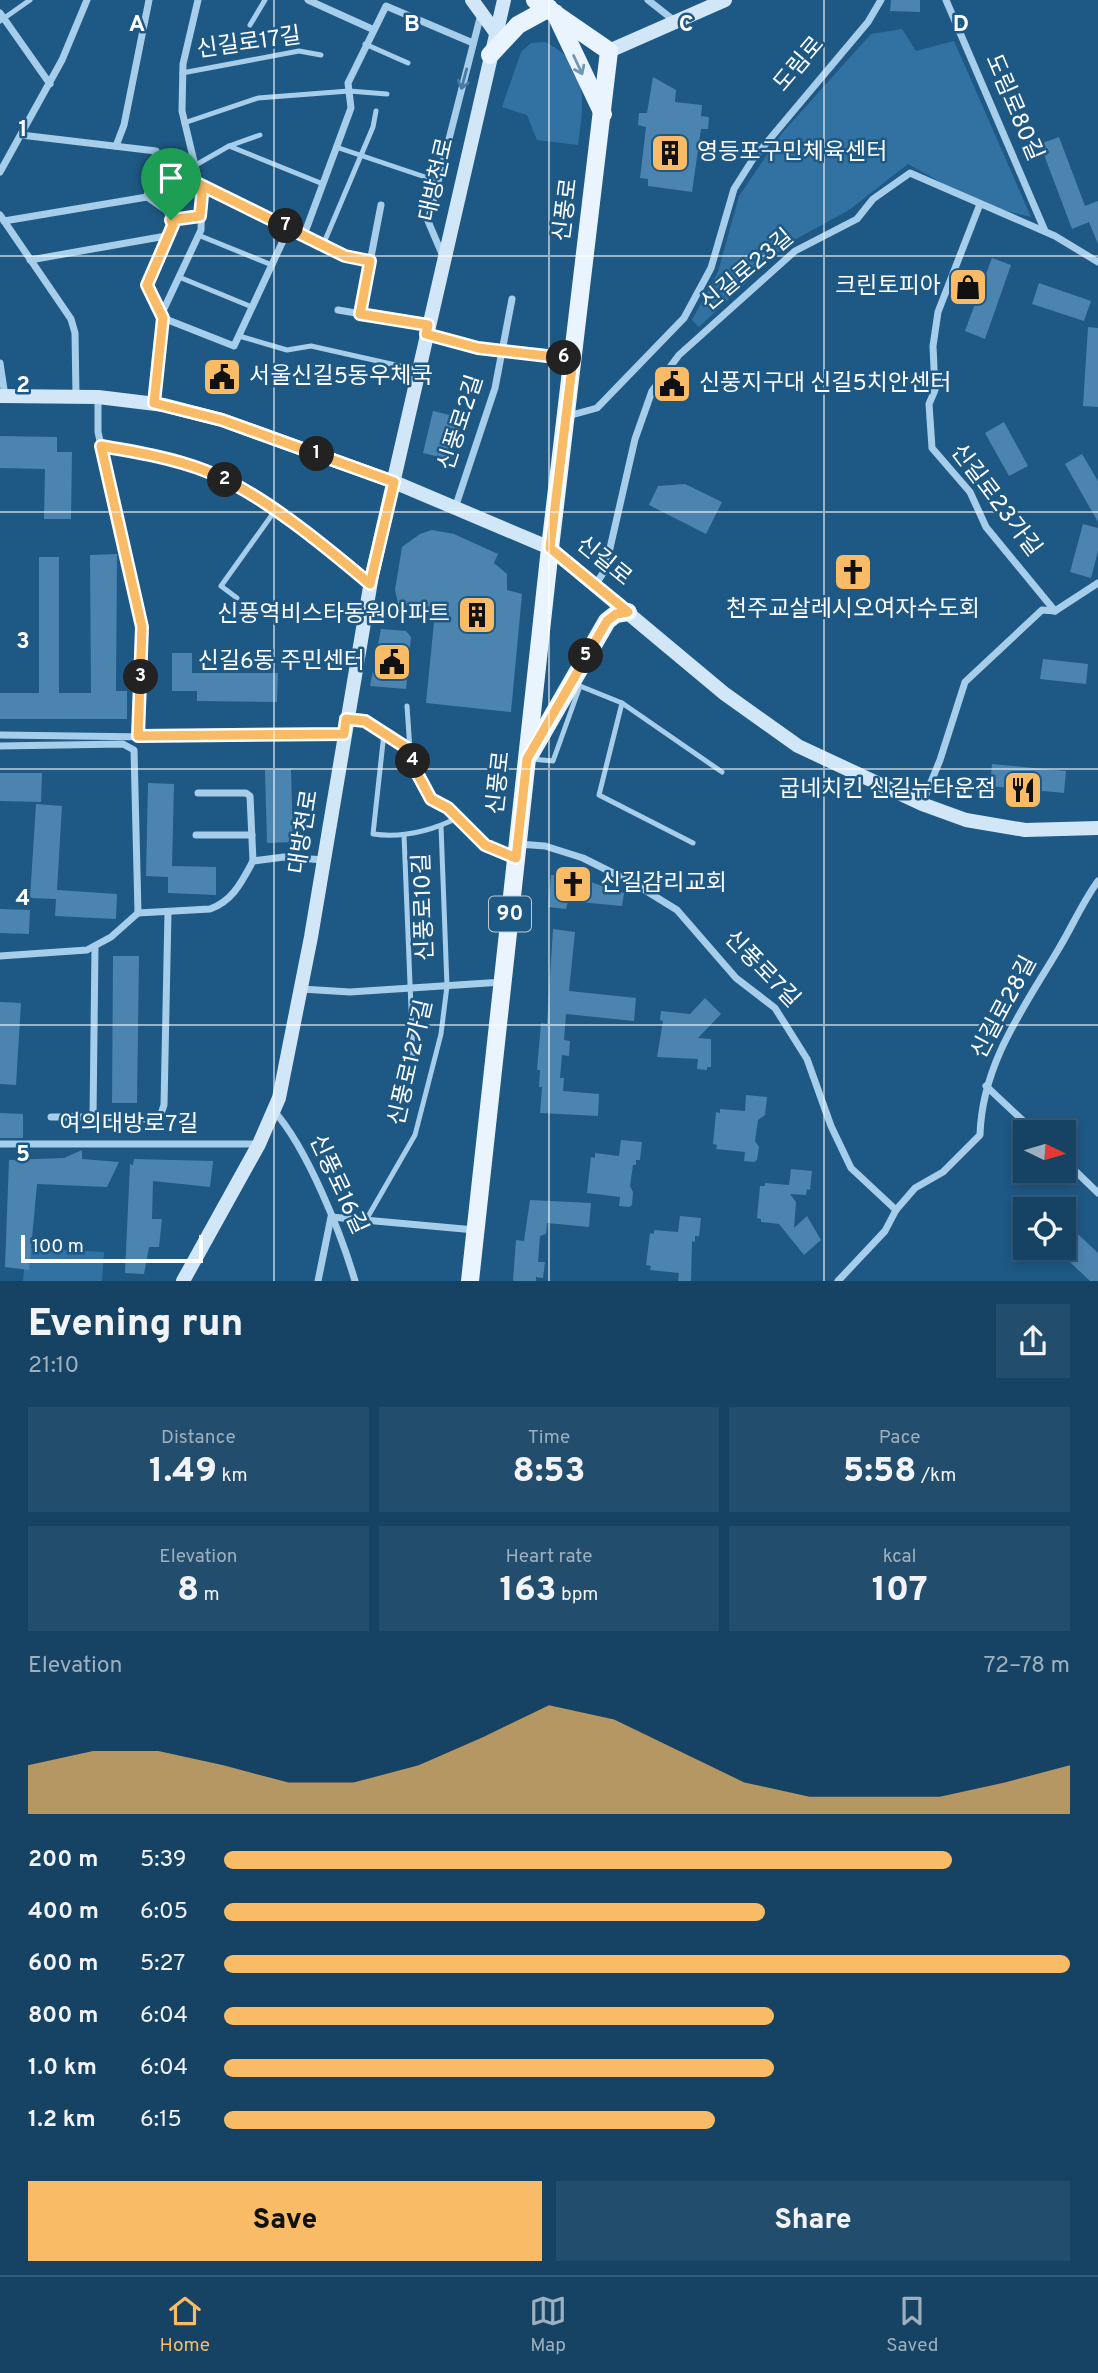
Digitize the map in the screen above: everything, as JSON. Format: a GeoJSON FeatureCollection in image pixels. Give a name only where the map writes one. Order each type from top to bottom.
{"type":"FeatureCollection","features":[{"type":"Feature","properties":{"kind":"main road"},"geometry":{"type":"LineString","coordinates":[[472,0],[496,33]]}},
{"type":"Feature","properties":{"kind":"main road","name":"대방천로"},"geometry":{"type":"LineString","coordinates":[[183,1281],[259,1144],[279,1098],[324,860],[370,584],[504,0]]}},
{"type":"Feature","properties":{"kind":"main road"},"geometry":{"type":"LineString","coordinates":[[546,7],[610,51],[726,0]]}},
{"type":"Feature","properties":{"kind":"main road"},"geometry":{"type":"LineString","coordinates":[[490,55],[518,24],[546,7]]}},
{"type":"Feature","properties":{"kind":"main road"},"geometry":{"type":"LineString","coordinates":[[546,7],[604,115]]}},
{"type":"Feature","properties":{"kind":"main road","name":"신풍로"},"geometry":{"type":"LineString","coordinates":[[470,1281],[550,548],[610,51]]}},
{"type":"Feature","properties":{"kind":"main road","name":"신길로"},"geometry":{"type":"LineString","coordinates":[[3,396],[98,397],[154,403],[222,420],[394,482],[550,548],[725,694],[798,746],[922,804],[966,820],[1004,828],[1098,828]]}},
{"type":"Feature","properties":{"kind":"main road"},"geometry":{"type":"LineString","coordinates":[[527,759],[607,621],[616,614],[628,612]]}},
{"type":"Feature","properties":{"kind":"street"},"geometry":{"type":"LineString","coordinates":[[0,172],[50,83],[80,22],[87,0]]}},
{"type":"Feature","properties":{"kind":"street"},"geometry":{"type":"LineString","coordinates":[[116,146],[124,125],[149,0]]}},
{"type":"Feature","properties":{"kind":"street","name":"신길로17길"},"geometry":{"type":"LineString","coordinates":[[154,403],[162,313],[198,235],[202,195],[184,123],[182,73],[198,0]]}},
{"type":"Feature","properties":{"kind":"street","name":"신길로17길"},"geometry":{"type":"LineString","coordinates":[[308,0],[372,29]]}},
{"type":"Feature","properties":{"kind":"street"},"geometry":{"type":"LineString","coordinates":[[648,0],[676,22]]}},
{"type":"Feature","properties":{"kind":"street","name":"도림로"},"geometry":{"type":"LineString","coordinates":[[566,416],[597,408],[684,318],[711,268],[734,190],[753,159],[868,22],[881,0]]}},
{"type":"Feature","properties":{"kind":"street","name":"도림로80길"},"geometry":{"type":"LineString","coordinates":[[949,1],[1045,231]]}},
{"type":"Feature","properties":{"kind":"street"},"geometry":{"type":"LineString","coordinates":[[304,235],[351,108],[348,83],[372,29],[386,6],[473,43]]}},
{"type":"Feature","properties":{"kind":"street"},"geometry":{"type":"LineString","coordinates":[[444,258],[428,222],[481,13]]}},
{"type":"Feature","properties":{"kind":"street"},"geometry":{"type":"LineString","coordinates":[[1,17],[50,83]]}},
{"type":"Feature","properties":{"kind":"street"},"geometry":{"type":"LineString","coordinates":[[20,135],[156,151],[147,197]]}},
{"type":"Feature","properties":{"kind":"street","name":"신길로23길"},"geometry":{"type":"LineString","coordinates":[[596,584],[605,570],[635,439],[652,391],[679,355],[795,251],[856,219],[873,199],[910,173],[1045,231],[1098,262]]}},
{"type":"Feature","properties":{"kind":"street"},"geometry":{"type":"LineString","coordinates":[[199,184],[345,256],[370,261]]}},
{"type":"Feature","properties":{"kind":"street"},"geometry":{"type":"LineString","coordinates":[[76,396],[75,332],[71,319],[2,218],[147,197],[167,211],[173,225],[147,285],[163,318],[234,346],[289,228]]}},
{"type":"Feature","properties":{"kind":"street","name":"신길로23가길"},"geometry":{"type":"LineString","coordinates":[[979,204],[938,312],[933,346],[935,390],[929,404],[932,448],[970,492],[986,527],[1055,611]]}},
{"type":"Feature","properties":{"kind":"street"},"geometry":{"type":"LineString","coordinates":[[360,314],[381,205]]}},
{"type":"Feature","properties":{"kind":"street"},"geometry":{"type":"LineString","coordinates":[[171,220],[200,216]]}},
{"type":"Feature","properties":{"kind":"street"},"geometry":{"type":"LineString","coordinates":[[30,260],[166,236]]}},
{"type":"Feature","properties":{"kind":"street","name":"신풍로2길"},"geometry":{"type":"LineString","coordinates":[[455,508],[504,350],[512,299]]}},
{"type":"Feature","properties":{"kind":"street","name":"신풍로2길"},"geometry":{"type":"LineString","coordinates":[[338,310],[427,330],[478,348],[573,359]]}},
{"type":"Feature","properties":{"kind":"street"},"geometry":{"type":"LineString","coordinates":[[0,363],[3,396]]}},
{"type":"Feature","properties":{"kind":"street"},"geometry":{"type":"LineString","coordinates":[[98,397],[96,417],[101,446],[142,627],[138,736]]}},
{"type":"Feature","properties":{"kind":"street"},"geometry":{"type":"LineString","coordinates":[[101,446],[172,460],[236,486],[318,540],[370,584]]}},
{"type":"Feature","properties":{"kind":"street"},"geometry":{"type":"LineString","coordinates":[[922,804],[940,760],[965,682],[1042,610],[1055,611],[1098,583]]}},
{"type":"Feature","properties":{"kind":"street"},"geometry":{"type":"LineString","coordinates":[[0,735],[344,734]]}},
{"type":"Feature","properties":{"kind":"street"},"geometry":{"type":"LineString","coordinates":[[0,746],[123,744],[134,750],[138,913]]}},
{"type":"Feature","properties":{"kind":"street"},"geometry":{"type":"LineString","coordinates":[[0,956],[47,955],[95,947],[138,913],[210,909],[221,905],[235,892],[253,861],[250,796],[246,793],[198,793]]}},
{"type":"Feature","properties":{"kind":"street"},"geometry":{"type":"LineString","coordinates":[[196,835],[252,835]]}},
{"type":"Feature","properties":{"kind":"street","name":"신풍로7길"},"geometry":{"type":"LineString","coordinates":[[517,851],[545,846],[583,858],[635,884],[677,910],[736,978],[775,1008],[807,1059],[831,1126],[851,1168],[896,1210]]}},
{"type":"Feature","properties":{"kind":"street"},"geometry":{"type":"LineString","coordinates":[[253,861],[284,856],[324,860]]}},
{"type":"Feature","properties":{"kind":"street","name":"신길로28길"},"geometry":{"type":"LineString","coordinates":[[838,1281],[885,1231],[896,1210],[915,1188],[943,1172],[980,1135],[981,1108],[999,1048],[1070,930],[1080,906],[1098,881]]}},
{"type":"Feature","properties":{"kind":"street"},"geometry":{"type":"LineString","coordinates":[[51,1117],[148,1119],[161,1114],[164,1105],[168,912]]}},
{"type":"Feature","properties":{"kind":"street"},"geometry":{"type":"LineString","coordinates":[[93,1117],[95,947]]}},
{"type":"Feature","properties":{"kind":"street","name":"신풍로10길"},"geometry":{"type":"LineString","coordinates":[[301,989],[350,992],[503,982]]}},
{"type":"Feature","properties":{"kind":"street"},"geometry":{"type":"LineString","coordinates":[[986,1086],[1022,1120]]}},
{"type":"Feature","properties":{"kind":"street","name":"신풍로16길"},"geometry":{"type":"LineString","coordinates":[[274,1110],[291,1133],[331,1217],[355,1281]]}},
{"type":"Feature","properties":{"kind":"street","name":"여의대방로7길"},"geometry":{"type":"LineString","coordinates":[[0,1144],[259,1144]]}},
{"type":"Feature","properties":{"kind":"street"},"geometry":{"type":"LineString","coordinates":[[1076,1172],[1098,1193]]}},
{"type":"Feature","properties":{"kind":"street"},"geometry":{"type":"LineString","coordinates":[[318,1281],[331,1217],[476,1230]]}},
{"type":"Feature","properties":{"kind":"lane"},"geometry":{"type":"LineString","coordinates":[[1,17],[30,0]]}},
{"type":"Feature","properties":{"kind":"lane","name":"신길로17길"},"geometry":{"type":"LineString","coordinates":[[250,25],[265,0]]}},
{"type":"Feature","properties":{"kind":"lane"},"geometry":{"type":"LineString","coordinates":[[365,44],[408,62]]}},
{"type":"Feature","properties":{"kind":"lane","name":"신길로17길"},"geometry":{"type":"LineString","coordinates":[[182,73],[299,51],[321,55]]}},
{"type":"Feature","properties":{"kind":"lane"},"geometry":{"type":"LineString","coordinates":[[184,123],[258,98],[349,91],[387,94]]}},
{"type":"Feature","properties":{"kind":"lane"},"geometry":{"type":"LineString","coordinates":[[323,245],[376,111]]}},
{"type":"Feature","properties":{"kind":"lane"},"geometry":{"type":"LineString","coordinates":[[194,166],[229,146],[260,135]]}},
{"type":"Feature","properties":{"kind":"lane"},"geometry":{"type":"LineString","coordinates":[[229,146],[323,184]]}},
{"type":"Feature","properties":{"kind":"lane","name":"대방천로"},"geometry":{"type":"LineString","coordinates":[[336,147],[437,181]]}},
{"type":"Feature","properties":{"kind":"lane"},"geometry":{"type":"LineString","coordinates":[[198,235],[272,265]]}},
{"type":"Feature","properties":{"kind":"lane"},"geometry":{"type":"LineString","coordinates":[[179,277],[252,307]]}},
{"type":"Feature","properties":{"kind":"lane"},"geometry":{"type":"LineString","coordinates":[[239,336],[287,350],[311,346],[418,370]]}},
{"type":"Feature","properties":{"kind":"lane"},"geometry":{"type":"LineString","coordinates":[[237,598],[221,586],[274,512]]}},
{"type":"Feature","properties":{"kind":"lane"},"geometry":{"type":"LineString","coordinates":[[527,759],[553,761],[580,686],[622,703],[722,772]]}},
{"type":"Feature","properties":{"kind":"lane"},"geometry":{"type":"LineString","coordinates":[[622,703],[599,795],[693,843]]}},
{"type":"Feature","properties":{"kind":"lane"},"geometry":{"type":"LineString","coordinates":[[407,706],[410,750],[416,771],[431,799],[457,818],[485,845],[517,851]]}},
{"type":"Feature","properties":{"kind":"lane"},"geometry":{"type":"LineString","coordinates":[[346,719],[365,721],[410,750]]}},
{"type":"Feature","properties":{"kind":"lane"},"geometry":{"type":"LineString","coordinates":[[394,740],[407,732]]}},
{"type":"Feature","properties":{"kind":"lane"},"geometry":{"type":"LineString","coordinates":[[384,733],[373,834],[404,835],[441,826],[457,818]]}},
{"type":"Feature","properties":{"kind":"lane","name":"신풍로10길"},"geometry":{"type":"LineString","coordinates":[[441,826],[447,986]]}},
{"type":"Feature","properties":{"kind":"lane","name":"신풍로10길"},"geometry":{"type":"LineString","coordinates":[[404,835],[413,1058]]}},
{"type":"Feature","properties":{"kind":"lane","name":"신풍로12가길"},"geometry":{"type":"LineString","coordinates":[[366,1220],[415,1135],[440,1034],[447,986]]}},
{"type":"Feature","properties":{"kind":"shaded area"},"geometry":{"type":"Polygon","coordinates":[[[902,29],[916,51],[954,41],[1031,217],[980,204],[908,164],[849,210],[787,244],[699,327],[692,320],[718,272],[739,196],[782,133],[871,34],[902,29]]]}},
{"type":"Feature","properties":{"kind":"shaded area"},"geometry":{"type":"Polygon","coordinates":[[[545,42],[560,51],[577,73],[582,99],[578,145],[537,140],[527,115],[502,107],[521,52],[531,43],[545,42]]]}},
{"type":"Feature","properties":{"kind":"shaded area"},"geometry":{"type":"Polygon","coordinates":[[[26,1248],[104,1252],[102,1281],[23,1281],[26,1248]]]}},
{"type":"Feature","properties":{"kind":"building"},"geometry":{"type":"Polygon","coordinates":[[[891,0],[920,0],[920,12],[890,11],[891,0]]]}},
{"type":"Feature","properties":{"kind":"building","name":"영등포구민체육센터"},"geometry":{"type":"Polygon","coordinates":[[[653,77],[676,90],[675,102],[702,105],[701,116],[709,117],[708,129],[701,129],[692,192],[648,186],[648,179],[640,178],[646,127],[638,125],[639,113],[647,113],[653,77]]]}},
{"type":"Feature","properties":{"kind":"building"},"geometry":{"type":"Polygon","coordinates":[[[1059,137],[1085,206],[1098,201],[1098,244],[1089,222],[1072,229],[1040,144],[1059,137]]]}},
{"type":"Feature","properties":{"kind":"building"},"geometry":{"type":"Polygon","coordinates":[[[992,258],[1011,265],[985,339],[965,331],[992,258]]]}},
{"type":"Feature","properties":{"kind":"building"},"geometry":{"type":"Polygon","coordinates":[[[1039,283],[1091,301],[1084,321],[1032,304],[1039,283]]]}},
{"type":"Feature","properties":{"kind":"building"},"geometry":{"type":"Polygon","coordinates":[[[1088,327],[1098,328],[1098,407],[1083,406],[1088,327]]]}},
{"type":"Feature","properties":{"kind":"building","name":"신풍지구대 신길5치안센터"},"geometry":{"type":"Polygon","coordinates":[[[675,373],[684,383],[669,396],[662,388],[675,373]]]}},
{"type":"Feature","properties":{"kind":"building"},"geometry":{"type":"Polygon","coordinates":[[[433,411],[458,417],[448,459],[423,453],[433,411]]]}},
{"type":"Feature","properties":{"kind":"building"},"geometry":{"type":"Polygon","coordinates":[[[1004,422],[1028,466],[1009,476],[985,433],[1004,422]]]}},
{"type":"Feature","properties":{"kind":"building"},"geometry":{"type":"Polygon","coordinates":[[[0,436],[57,437],[57,452],[72,452],[71,519],[44,519],[45,469],[0,468],[0,436]]]}},
{"type":"Feature","properties":{"kind":"building"},"geometry":{"type":"Polygon","coordinates":[[[1082,454],[1098,481],[1098,522],[1065,464],[1082,454]]]}},
{"type":"Feature","properties":{"kind":"building"},"geometry":{"type":"Polygon","coordinates":[[[685,484],[722,502],[706,534],[649,505],[658,486],[685,484]]]}},
{"type":"Feature","properties":{"kind":"building"},"geometry":{"type":"Polygon","coordinates":[[[1083,524],[1098,528],[1098,551],[1091,578],[1070,572],[1083,524]]]}},
{"type":"Feature","properties":{"kind":"building","name":"신풍역비스타동원아파트"},"geometry":{"type":"Polygon","coordinates":[[[432,530],[454,534],[498,554],[494,563],[507,574],[507,590],[522,594],[511,712],[426,703],[433,607],[398,603],[395,590],[402,547],[420,534],[432,530]]]}},
{"type":"Feature","properties":{"kind":"building"},"geometry":{"type":"Polygon","coordinates":[[[117,554],[116,691],[127,691],[127,719],[0,719],[0,693],[39,693],[39,557],[59,557],[59,693],[91,693],[90,555],[117,554]]]}},
{"type":"Feature","properties":{"kind":"building","name":"신길6동 주민센터"},"geometry":{"type":"Polygon","coordinates":[[[381,629],[406,631],[411,637],[406,689],[370,686],[381,629]]]}},
{"type":"Feature","properties":{"kind":"building"},"geometry":{"type":"Polygon","coordinates":[[[172,653],[192,653],[192,673],[278,673],[277,702],[197,701],[197,691],[172,691],[172,653]]]}},
{"type":"Feature","properties":{"kind":"building"},"geometry":{"type":"Polygon","coordinates":[[[1043,659],[1088,664],[1086,684],[1040,679],[1043,659]]]}},
{"type":"Feature","properties":{"kind":"building"},"geometry":{"type":"Polygon","coordinates":[[[992,764],[1066,771],[1064,793],[990,786],[992,764]]]}},
{"type":"Feature","properties":{"kind":"building"},"geometry":{"type":"Polygon","coordinates":[[[291,769],[293,842],[267,843],[265,770],[291,769]]]}},
{"type":"Feature","properties":{"kind":"building"},"geometry":{"type":"Polygon","coordinates":[[[0,773],[42,773],[41,802],[0,801],[0,773]]]}},
{"type":"Feature","properties":{"kind":"building"},"geometry":{"type":"Polygon","coordinates":[[[148,783],[174,784],[172,866],[216,867],[216,895],[168,893],[168,877],[146,876],[148,783]]]}},
{"type":"Feature","properties":{"kind":"building"},"geometry":{"type":"Polygon","coordinates":[[[36,804],[62,806],[57,890],[117,894],[116,919],[55,916],[56,899],[30,898],[36,804]]]}},
{"type":"Feature","properties":{"kind":"building","name":"신길감리교회"},"geometry":{"type":"Polygon","coordinates":[[[551,875],[569,875],[624,893],[622,906],[568,901],[566,909],[548,907],[551,875]]]}},
{"type":"Feature","properties":{"kind":"building"},"geometry":{"type":"Polygon","coordinates":[[[0,909],[30,910],[29,934],[0,933],[0,909]]]}},
{"type":"Feature","properties":{"kind":"building"},"geometry":{"type":"Polygon","coordinates":[[[553,929],[575,932],[569,991],[636,998],[634,1021],[566,1014],[564,1040],[570,1041],[569,1056],[562,1055],[560,1078],[564,1078],[563,1091],[599,1094],[598,1116],[540,1113],[542,1087],[539,1087],[540,1070],[537,1070],[541,1023],[547,1024],[553,929]]]}},
{"type":"Feature","properties":{"kind":"building"},"geometry":{"type":"Polygon","coordinates":[[[113,956],[139,956],[137,1103],[112,1103],[113,956]]]}},
{"type":"Feature","properties":{"kind":"building"},"geometry":{"type":"Polygon","coordinates":[[[705,998],[721,1014],[698,1038],[711,1039],[711,1067],[707,1067],[707,1070],[697,1069],[698,1059],[657,1057],[663,1021],[660,1020],[661,1011],[690,1014],[705,998]]]}},
{"type":"Feature","properties":{"kind":"building"},"geometry":{"type":"Polygon","coordinates":[[[0,1002],[21,1003],[16,1085],[0,1084],[0,1002]]]}},
{"type":"Feature","properties":{"kind":"building"},"geometry":{"type":"Polygon","coordinates":[[[746,1095],[767,1097],[765,1115],[758,1120],[755,1141],[759,1147],[757,1160],[754,1162],[744,1161],[745,1152],[716,1149],[717,1145],[713,1144],[716,1112],[720,1113],[720,1109],[745,1111],[746,1095]]]}},
{"type":"Feature","properties":{"kind":"building"},"geometry":{"type":"Polygon","coordinates":[[[0,1113],[23,1114],[23,1138],[0,1138],[0,1113]]]}},
{"type":"Feature","properties":{"kind":"building"},"geometry":{"type":"Polygon","coordinates":[[[621,1140],[642,1142],[640,1160],[636,1160],[636,1165],[633,1165],[630,1186],[633,1192],[632,1205],[629,1207],[619,1206],[620,1197],[587,1193],[591,1157],[595,1158],[595,1153],[619,1156],[621,1140]]]}},
{"type":"Feature","properties":{"kind":"building"},"geometry":{"type":"Polygon","coordinates":[[[82,1150],[82,1159],[119,1162],[107,1187],[37,1184],[29,1270],[5,1267],[9,1160],[64,1158],[82,1150]]]}},
{"type":"Feature","properties":{"kind":"building"},"geometry":{"type":"Polygon","coordinates":[[[134,1159],[213,1161],[210,1187],[153,1181],[152,1219],[162,1219],[159,1247],[149,1247],[144,1274],[125,1273],[130,1164],[133,1165],[134,1159]]]}},
{"type":"Feature","properties":{"kind":"building"},"geometry":{"type":"Polygon","coordinates":[[[791,1169],[812,1171],[810,1190],[807,1189],[806,1195],[790,1194],[796,1202],[794,1228],[807,1216],[821,1240],[804,1255],[779,1224],[761,1222],[761,1219],[757,1218],[760,1186],[765,1186],[765,1183],[789,1185],[791,1169]]]}},
{"type":"Feature","properties":{"kind":"building"},"geometry":{"type":"Polygon","coordinates":[[[530,1200],[591,1203],[589,1227],[547,1223],[546,1234],[540,1236],[538,1262],[545,1262],[543,1278],[536,1277],[536,1281],[513,1281],[516,1240],[524,1241],[530,1200]]]}},
{"type":"Feature","properties":{"kind":"building"},"geometry":{"type":"Polygon","coordinates":[[[680,1216],[701,1218],[699,1236],[695,1236],[695,1242],[692,1241],[691,1281],[678,1281],[679,1273],[650,1270],[651,1266],[646,1265],[650,1233],[654,1234],[654,1230],[678,1232],[680,1216]]]}},
{"type":"Feature","properties":{"kind":"building"},"geometry":{"type":"Polygon","coordinates":[[[1076,1232],[1098,1253],[1098,1281],[1090,1281],[1068,1260],[1076,1260],[1076,1232]]]}},
{"type":"Feature","properties":{"kind":"place","name":"영등포구민체육센터"},"geometry":{"type":"Point","coordinates":[670,153]}},
{"type":"Feature","properties":{"kind":"place","name":"크린토피아"},"geometry":{"type":"Point","coordinates":[968,287]}},
{"type":"Feature","properties":{"kind":"place","name":"서울신길5동우체국"},"geometry":{"type":"Point","coordinates":[222,377]}},
{"type":"Feature","properties":{"kind":"place","name":"신풍지구대 신길5치안센터"},"geometry":{"type":"Point","coordinates":[672,384]}},
{"type":"Feature","properties":{"kind":"place","name":"천주교살레시오여자수도회"},"geometry":{"type":"Point","coordinates":[853,572]}},
{"type":"Feature","properties":{"kind":"place","name":"신풍역비스타동원아파트"},"geometry":{"type":"Point","coordinates":[477,615]}},
{"type":"Feature","properties":{"kind":"place","name":"신길6동 주민센터"},"geometry":{"type":"Point","coordinates":[392,662]}},
{"type":"Feature","properties":{"kind":"place","name":"굽네치킨 신길뉴타운점"},"geometry":{"type":"Point","coordinates":[1023,790]}},
{"type":"Feature","properties":{"kind":"place","name":"신길감리교회"},"geometry":{"type":"Point","coordinates":[573,884]}},
{"type":"Feature","properties":{"kind":"route"},"geometry":{"type":"LineString","coordinates":[[199,184],[345,256],[370,261],[360,314],[428,325],[426,334],[478,348],[573,359],[550,548],[628,612],[611,616],[607,621],[527,759],[516,858],[485,845],[448,808],[431,799],[416,771],[410,750],[365,721],[346,719],[344,734],[138,736],[142,627],[101,446],[172,460],[236,486],[318,540],[370,584],[394,482],[222,420],[154,403],[163,318],[147,285],[173,225],[171,220],[200,216],[202,195],[199,184]]}}]}
